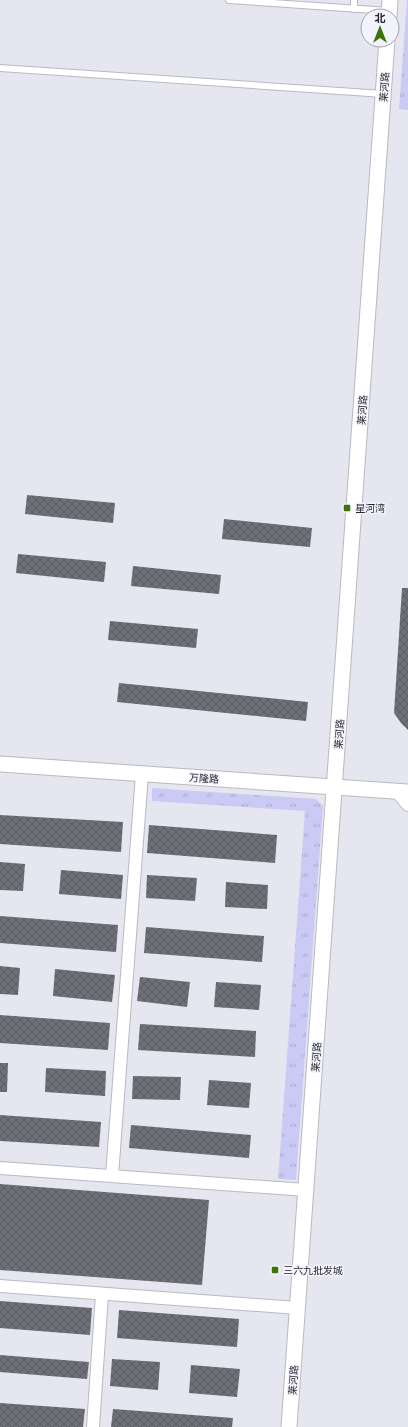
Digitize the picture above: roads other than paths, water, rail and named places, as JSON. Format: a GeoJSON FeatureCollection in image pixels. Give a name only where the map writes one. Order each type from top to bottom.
{"type":"FeatureCollection","features":[{"type":"Feature","properties":{"kind":"street","name":"莱河路"},"geometry":{"type":"LineString","coordinates":[[289,1427],[387,48]]}},
{"type":"Feature","properties":{"kind":"street","name":"万隆路"},"geometry":{"type":"LineString","coordinates":[[0,764],[402,792]]}},
{"type":"Feature","properties":{"kind":"street"},"geometry":{"type":"LineString","coordinates":[[112,1176],[142,774]]}},
{"type":"Feature","properties":{"kind":"street"},"geometry":{"type":"LineString","coordinates":[[402,792],[408,805]]}},
{"type":"Feature","properties":{"kind":"street"},"geometry":{"type":"LineString","coordinates":[[0,1168],[306,1190]]}},
{"type":"Feature","properties":{"kind":"street"},"geometry":{"type":"LineString","coordinates":[[0,1286],[298,1308]]}},
{"type":"Feature","properties":{"kind":"street"},"geometry":{"type":"LineString","coordinates":[[93,1427],[102,1294]]}},
{"type":"Feature","properties":{"kind":"lane"},"geometry":{"type":"LineString","coordinates":[[229,0],[360,9]]}},
{"type":"Feature","properties":{"kind":"lane"},"geometry":{"type":"LineString","coordinates":[[354,0],[354,9]]}},
{"type":"Feature","properties":{"kind":"lane"},"geometry":{"type":"LineString","coordinates":[[0,68],[384,94]]}},
{"type":"Feature","properties":{"kind":"place","name":"星河湾"},"geometry":{"type":"Point","coordinates":[347,508]}},
{"type":"Feature","properties":{"kind":"place","name":"三六九批发城"},"geometry":{"type":"Point","coordinates":[275,1270]}}]}
